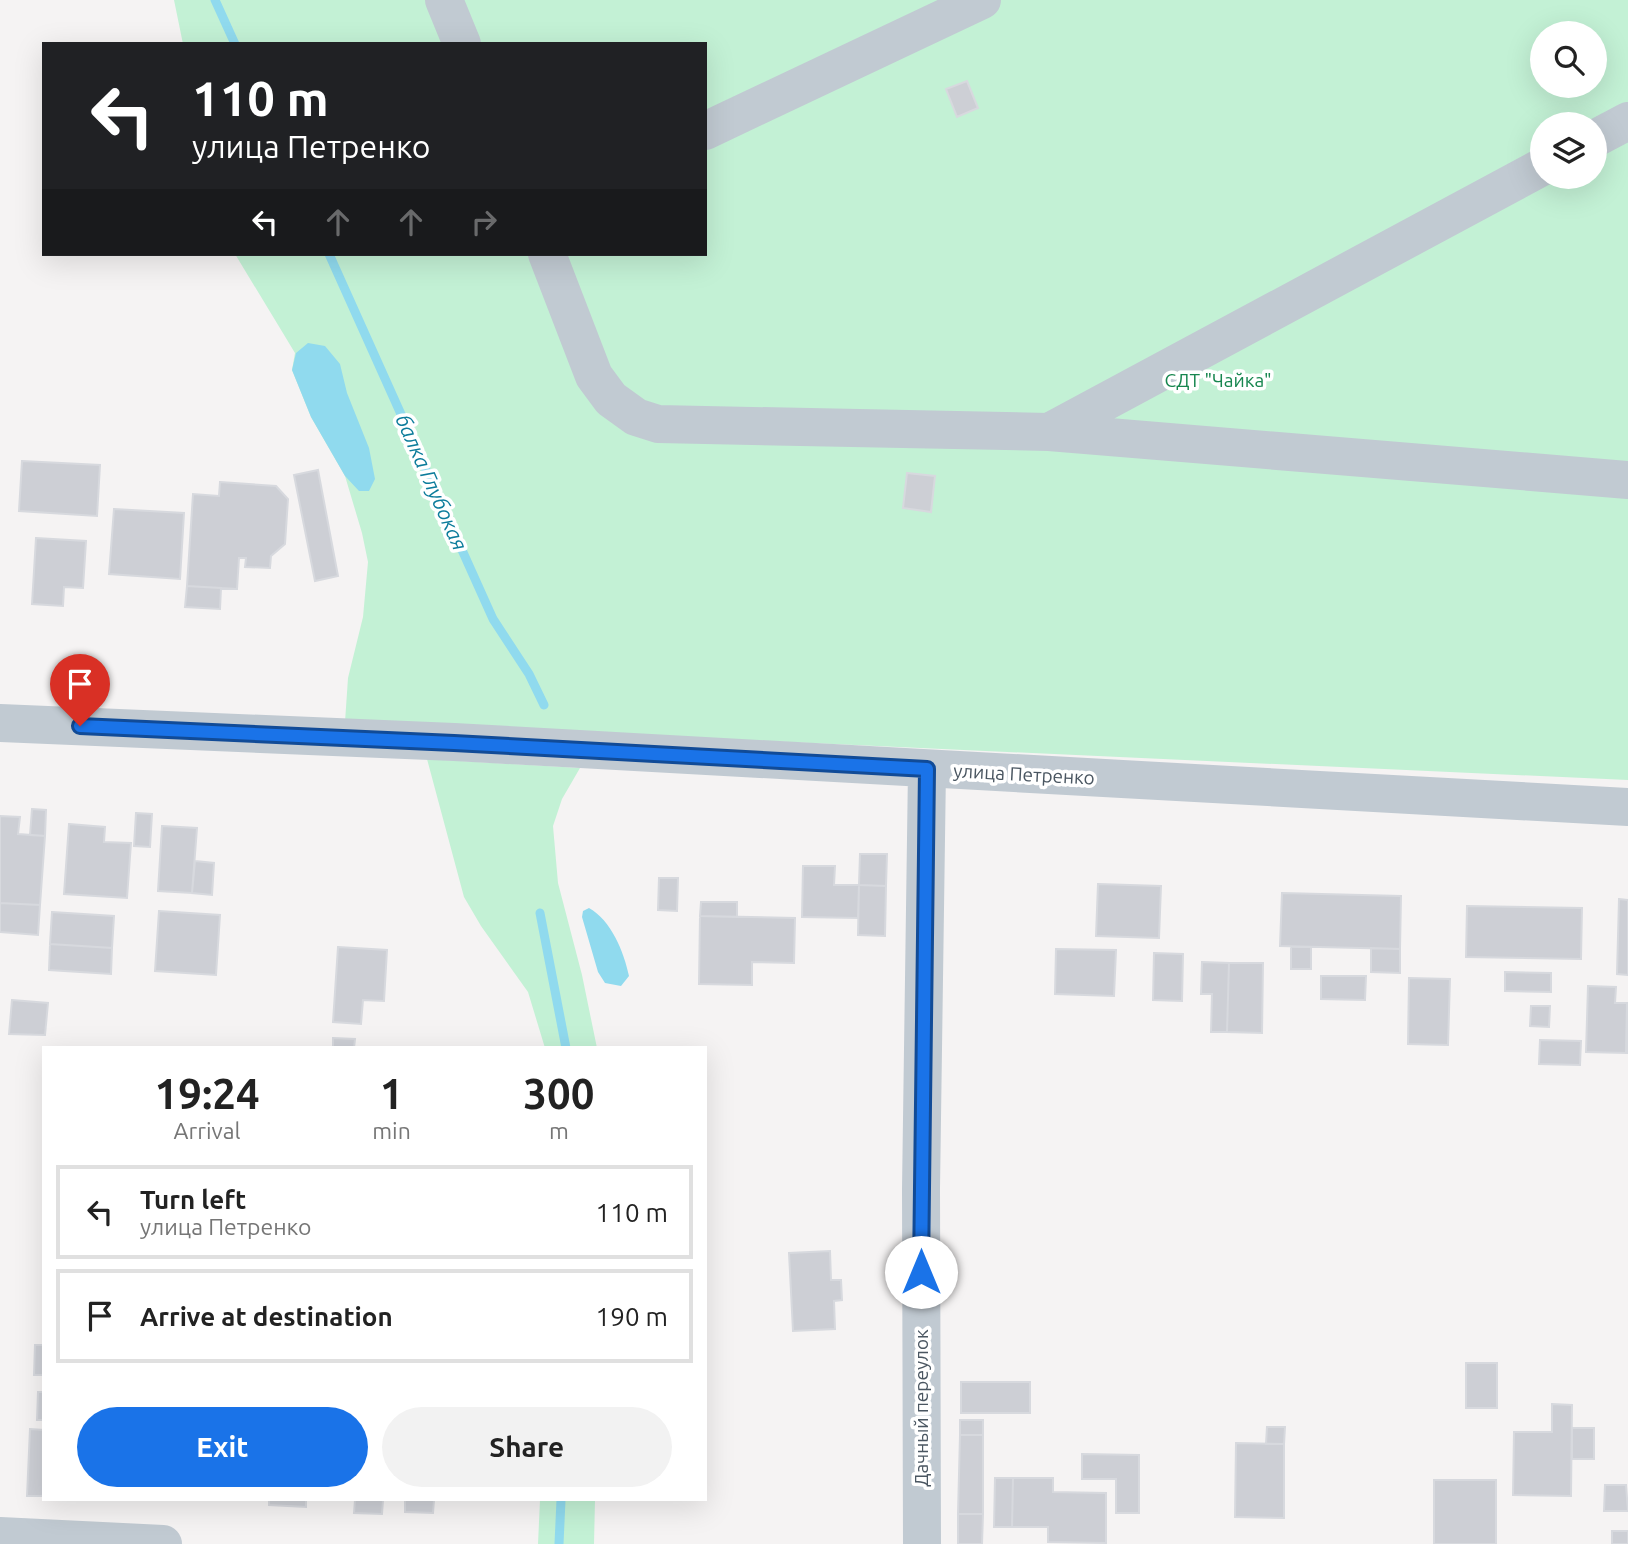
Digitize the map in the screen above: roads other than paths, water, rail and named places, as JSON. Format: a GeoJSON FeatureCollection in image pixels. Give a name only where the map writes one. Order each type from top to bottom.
{"type":"FeatureCollection","features":[{"type":"Feature","properties":{"kind":"street"},"geometry":{"type":"LineString","coordinates":[[444,0],[461,42]]}},
{"type":"Feature","properties":{"kind":"street"},"geometry":{"type":"LineString","coordinates":[[707,130],[982,0]]}},
{"type":"Feature","properties":{"kind":"street"},"geometry":{"type":"LineString","coordinates":[[1607,132],[1628,121]]}},
{"type":"Feature","properties":{"kind":"street"},"geometry":{"type":"LineString","coordinates":[[1049,432],[1530,173]]}},
{"type":"Feature","properties":{"kind":"street"},"geometry":{"type":"LineString","coordinates":[[548,256],[594,376],[611,399],[636,417],[658,424],[1049,432],[1628,480]]}},
{"type":"Feature","properties":{"kind":"street","name":"улица Петренко"},"geometry":{"type":"LineString","coordinates":[[0,723],[440,742],[1628,807]]}},
{"type":"Feature","properties":{"kind":"street","name":"Дачный переулок"},"geometry":{"type":"LineString","coordinates":[[922,1544],[920,1189],[927,769]]}},
{"type":"Feature","properties":{"kind":"street"},"geometry":{"type":"LineString","coordinates":[[0,1536],[163,1544]]}},
{"type":"Feature","properties":{"kind":"water"},"geometry":{"type":"Polygon","coordinates":[[[308,343],[325,346],[340,364],[347,393],[369,448],[375,479],[369,491],[359,491],[345,476],[311,417],[292,370],[296,353],[308,343]]]}},
{"type":"Feature","properties":{"kind":"water"},"geometry":{"type":"Polygon","coordinates":[[[589,908],[604,920],[620,947],[629,976],[621,986],[605,983],[598,972],[582,917],[583,911],[589,908]]]}},
{"type":"Feature","properties":{"kind":"waterway","name":"балка Глубокая"},"geometry":{"type":"LineString","coordinates":[[215,0],[234,42]]}},
{"type":"Feature","properties":{"kind":"waterway","name":"балка Глубокая"},"geometry":{"type":"LineString","coordinates":[[330,256],[493,619],[529,674],[544,705]]}},
{"type":"Feature","properties":{"kind":"waterway","name":"балка Глубокая"},"geometry":{"type":"LineString","coordinates":[[540,913],[566,1046]]}},
{"type":"Feature","properties":{"kind":"waterway","name":"балка Глубокая"},"geometry":{"type":"LineString","coordinates":[[559,1544],[561,1501]]}},
{"type":"Feature","properties":{"kind":"park label","name":"СДТ \"Чайка\""},"geometry":{"type":"Point","coordinates":[1218,380]}}]}
